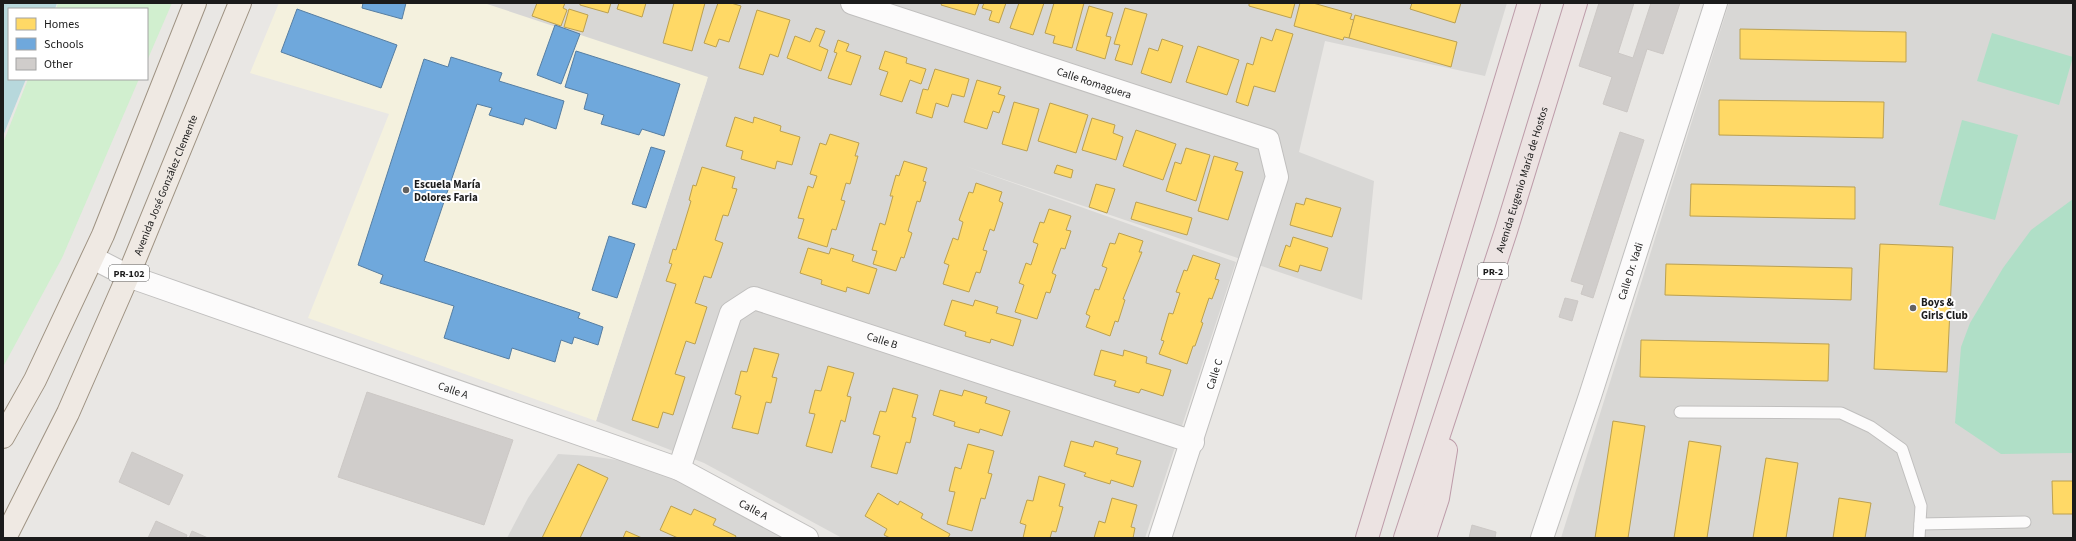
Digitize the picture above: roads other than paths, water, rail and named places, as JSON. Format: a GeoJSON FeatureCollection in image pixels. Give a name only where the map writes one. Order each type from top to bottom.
{"type":"FeatureCollection","features":[{"type":"Feature","properties":{"kind":"highway"},"geometry":{"type":"LineString","coordinates":[[1367,538],[1529,3]]}},
{"type":"Feature","properties":{"kind":"highway","name":"Avenida Eugenio María de Hostos"},"geometry":{"type":"LineString","coordinates":[[1405,538],[1506,231],[1576,3]]}},
{"type":"Feature","properties":{"kind":"highway"},"geometry":{"type":"LineString","coordinates":[[1425,538],[1438,498],[1457,380]]}},
{"type":"Feature","properties":{"kind":"main road"},"geometry":{"type":"LineString","coordinates":[[3,437],[35,380],[93,258],[195,3]]}},
{"type":"Feature","properties":{"kind":"main road","name":"Avenida José González Clemente"},"geometry":{"type":"LineString","coordinates":[[5,538],[68,413],[128,276],[240,3]]}},
{"type":"Feature","properties":{"kind":"street","name":"Calle Romaguera"},"geometry":{"type":"LineString","coordinates":[[852,3],[1268,140],[1277,177],[1266,210]]}},
{"type":"Feature","properties":{"kind":"street","name":"Calle Dr. Vadi"},"geometry":{"type":"LineString","coordinates":[[1542,538],[1590,396],[1716,3]]}},
{"type":"Feature","properties":{"kind":"street","name":"Calle C"},"geometry":{"type":"LineString","coordinates":[[1160,538],[1193,442],[1266,210]]}},
{"type":"Feature","properties":{"kind":"street","name":"Calle A"},"geometry":{"type":"LineString","coordinates":[[93,258],[128,276],[679,469],[806,538]]}},
{"type":"Feature","properties":{"kind":"street","name":"Calle B"},"geometry":{"type":"LineString","coordinates":[[679,469],[731,313],[754,298],[1193,442]]}},
{"type":"Feature","properties":{"kind":"lane"},"geometry":{"type":"LineString","coordinates":[[1680,412],[1841,413],[1871,427],[1902,449],[1921,506],[1919,538]]}},
{"type":"Feature","properties":{"kind":"lane"},"geometry":{"type":"LineString","coordinates":[[1920,524],[2024,522]]}},
{"type":"Feature","properties":{"kind":"water"},"geometry":{"type":"Polygon","coordinates":[[[3,3],[57,3],[55,8],[8,8],[8,80],[26,80],[3,136],[3,3]]]}},
{"type":"Feature","properties":{"kind":"place","name":"Escuela María Dolores Faria"},"geometry":{"type":"Point","coordinates":[406,190]}},
{"type":"Feature","properties":{"kind":"place","name":"Boys & Girls Club"},"geometry":{"type":"Point","coordinates":[1913,308]}}]}
